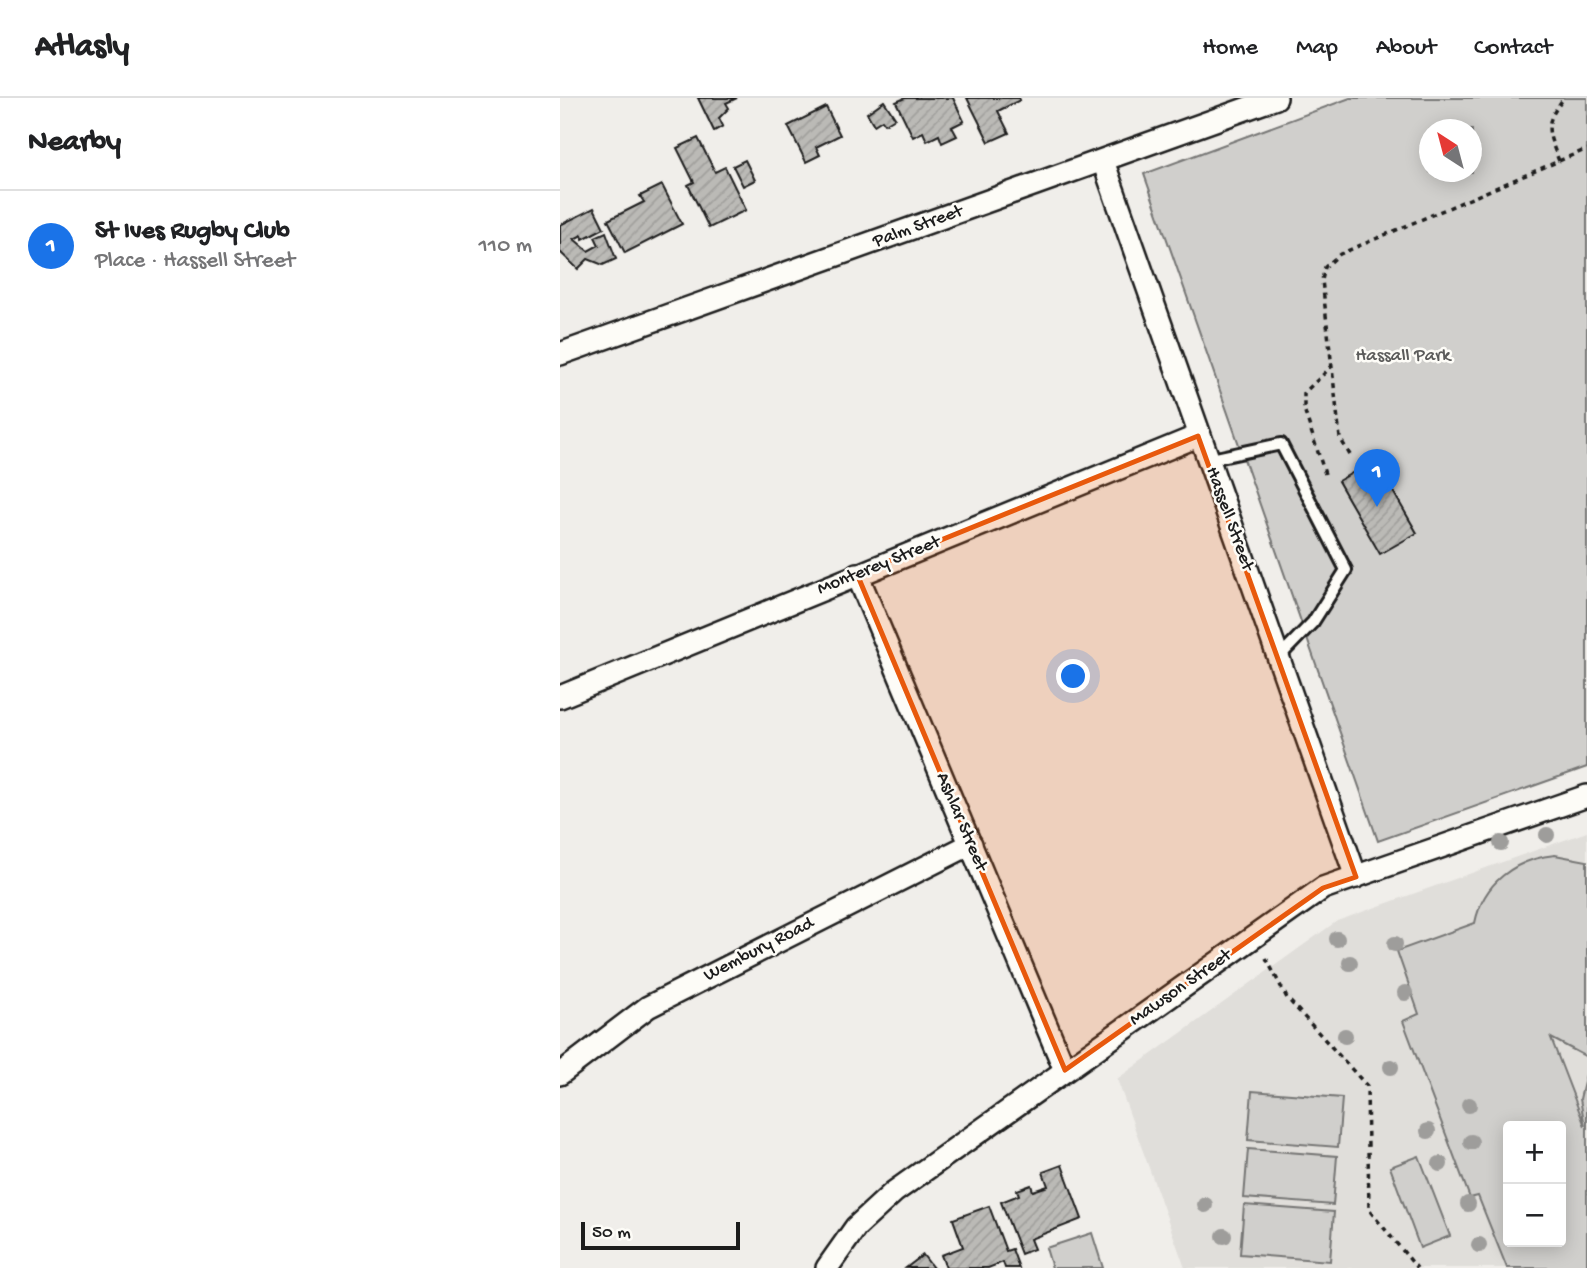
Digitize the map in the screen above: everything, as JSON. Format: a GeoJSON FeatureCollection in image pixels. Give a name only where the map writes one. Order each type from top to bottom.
{"type":"FeatureCollection","features":[{"type":"Feature","properties":{"kind":"street","name":"Palm Street"},"geometry":{"type":"LineString","coordinates":[[560,355],[1276,98]]}},
{"type":"Feature","properties":{"kind":"street","name":"Hassell Street"},"geometry":{"type":"LineString","coordinates":[[1103,161],[1356,877]]}},
{"type":"Feature","properties":{"kind":"street","name":"Monterey Street"},"geometry":{"type":"LineString","coordinates":[[560,697],[1198,436]]}},
{"type":"Feature","properties":{"kind":"street","name":"Ashlar Street"},"geometry":{"type":"LineString","coordinates":[[858,574],[1065,1070]]}},
{"type":"Feature","properties":{"kind":"street","name":"Mawson Street"},"geometry":{"type":"LineString","coordinates":[[827,1268],[856,1227],[894,1192],[1323,888],[1587,796]]}},
{"type":"Feature","properties":{"kind":"street","name":"Wembury Road"},"geometry":{"type":"LineString","coordinates":[[560,1074],[648,1007],[971,844]]}},
{"type":"Feature","properties":{"kind":"lane"},"geometry":{"type":"LineString","coordinates":[[1207,460],[1281,444],[1346,570],[1313,622],[1279,657]]}},
{"type":"Feature","properties":{"kind":"path"},"geometry":{"type":"LineString","coordinates":[[1559,161],[1548,135],[1548,118],[1564,98]]}},
{"type":"Feature","properties":{"kind":"path"},"geometry":{"type":"LineString","coordinates":[[1350,455],[1340,438],[1322,280],[1330,261],[1340,254],[1587,149]]}},
{"type":"Feature","properties":{"kind":"path"},"geometry":{"type":"LineString","coordinates":[[1325,474],[1304,409],[1304,393],[1332,366]]}},
{"type":"Feature","properties":{"kind":"path"},"geometry":{"type":"LineString","coordinates":[[1266,958],[1287,998],[1367,1086],[1368,1210],[1417,1268]]}},
{"type":"Feature","properties":{"kind":"highlighted area"},"geometry":{"type":"Polygon","coordinates":[[[1198,436],[1356,877],[1323,888],[1065,1070],[857,574],[1198,436]]]}},
{"type":"Feature","properties":{"kind":"shaded area"},"geometry":{"type":"Polygon","coordinates":[[[1587,832],[1587,1268],[1185,1268],[1117,1079],[1337,921],[1587,832]]]}},
{"type":"Feature","properties":{"kind":"green space","name":"Hassall Park"},"geometry":{"type":"Polygon","coordinates":[[[1350,98],[1587,98],[1587,767],[1378,841],[1144,174],[1350,98]]]}},
{"type":"Feature","properties":{"kind":"green space"},"geometry":{"type":"Polygon","coordinates":[[[1555,855],[1587,861],[1587,1057],[1551,1038],[1585,1126],[1580,1099],[1587,1070],[1587,1268],[1507,1268],[1478,1196],[1470,1198],[1403,1021],[1419,1014],[1397,951],[1475,923],[1485,896],[1493,885],[1514,868],[1555,855]]]}},
{"type":"Feature","properties":{"kind":"green space"},"geometry":{"type":"Polygon","coordinates":[[[1252,1091],[1342,1098],[1338,1147],[1248,1140],[1252,1091]]]}},
{"type":"Feature","properties":{"kind":"green space"},"geometry":{"type":"Polygon","coordinates":[[[1248,1149],[1337,1156],[1333,1205],[1244,1198],[1248,1149]]]}},
{"type":"Feature","properties":{"kind":"green space"},"geometry":{"type":"Polygon","coordinates":[[[1419,1156],[1450,1236],[1420,1248],[1390,1167],[1419,1156]]]}},
{"type":"Feature","properties":{"kind":"green space"},"geometry":{"type":"Polygon","coordinates":[[[1244,1205],[1334,1212],[1330,1261],[1240,1254],[1244,1205]]]}},
{"type":"Feature","properties":{"kind":"green space"},"geometry":{"type":"Polygon","coordinates":[[[1092,1233],[1103,1268],[1052,1268],[1046,1248],[1092,1233]]]}},
{"type":"Feature","properties":{"kind":"building"},"geometry":{"type":"Polygon","coordinates":[[[698,98],[737,98],[726,103],[729,108],[719,118],[723,126],[714,131],[698,98]]]}},
{"type":"Feature","properties":{"kind":"building"},"geometry":{"type":"Polygon","coordinates":[[[905,98],[953,98],[964,121],[952,127],[957,136],[942,143],[939,135],[927,141],[923,132],[913,137],[896,102],[905,98]]]}},
{"type":"Feature","properties":{"kind":"building"},"geometry":{"type":"Polygon","coordinates":[[[967,98],[1019,98],[1020,100],[998,111],[1009,133],[989,142],[967,98]]]}},
{"type":"Feature","properties":{"kind":"building"},"geometry":{"type":"Polygon","coordinates":[[[884,101],[895,118],[885,124],[882,120],[874,125],[867,113],[884,101]]]}},
{"type":"Feature","properties":{"kind":"building"},"geometry":{"type":"Polygon","coordinates":[[[826,107],[840,135],[816,147],[820,155],[806,162],[788,126],[826,107]]]}},
{"type":"Feature","properties":{"kind":"building"},"geometry":{"type":"Polygon","coordinates":[[[698,138],[715,172],[725,167],[746,210],[709,228],[688,185],[694,182],[677,148],[698,138]]]}},
{"type":"Feature","properties":{"kind":"building"},"geometry":{"type":"Polygon","coordinates":[[[745,160],[755,180],[743,186],[733,166],[745,160]]]}},
{"type":"Feature","properties":{"kind":"building"},"geometry":{"type":"Polygon","coordinates":[[[662,185],[682,224],[625,253],[608,220],[644,202],[640,196],[662,185]]]}},
{"type":"Feature","properties":{"kind":"building"},"geometry":{"type":"Polygon","coordinates":[[[594,208],[604,228],[583,239],[582,235],[574,239],[588,251],[599,245],[595,237],[606,232],[616,259],[603,265],[588,259],[578,269],[560,252],[560,225],[594,208]]]}},
{"type":"Feature","properties":{"kind":"building"},"geometry":{"type":"Polygon","coordinates":[[[1375,460],[1417,533],[1380,554],[1338,481],[1375,460]]]}},
{"type":"Feature","properties":{"kind":"building"},"geometry":{"type":"Polygon","coordinates":[[[1062,1165],[1082,1219],[1030,1239],[1034,1249],[1021,1254],[1001,1202],[1019,1195],[1017,1190],[1031,1185],[1033,1191],[1048,1186],[1043,1172],[1062,1165]]]}},
{"type":"Feature","properties":{"kind":"building"},"geometry":{"type":"Polygon","coordinates":[[[989,1206],[1006,1251],[1012,1249],[1019,1268],[1005,1268],[1003,1262],[988,1268],[946,1268],[941,1255],[963,1247],[953,1219],[989,1206]]]}},
{"type":"Feature","properties":{"kind":"building"},"geometry":{"type":"Polygon","coordinates":[[[923,1255],[933,1268],[906,1268],[923,1255]]]}},
{"type":"Feature","properties":{"kind":"place","name":"St Ives Rugby Club"},"geometry":{"type":"Point","coordinates":[1377,507]}}]}
